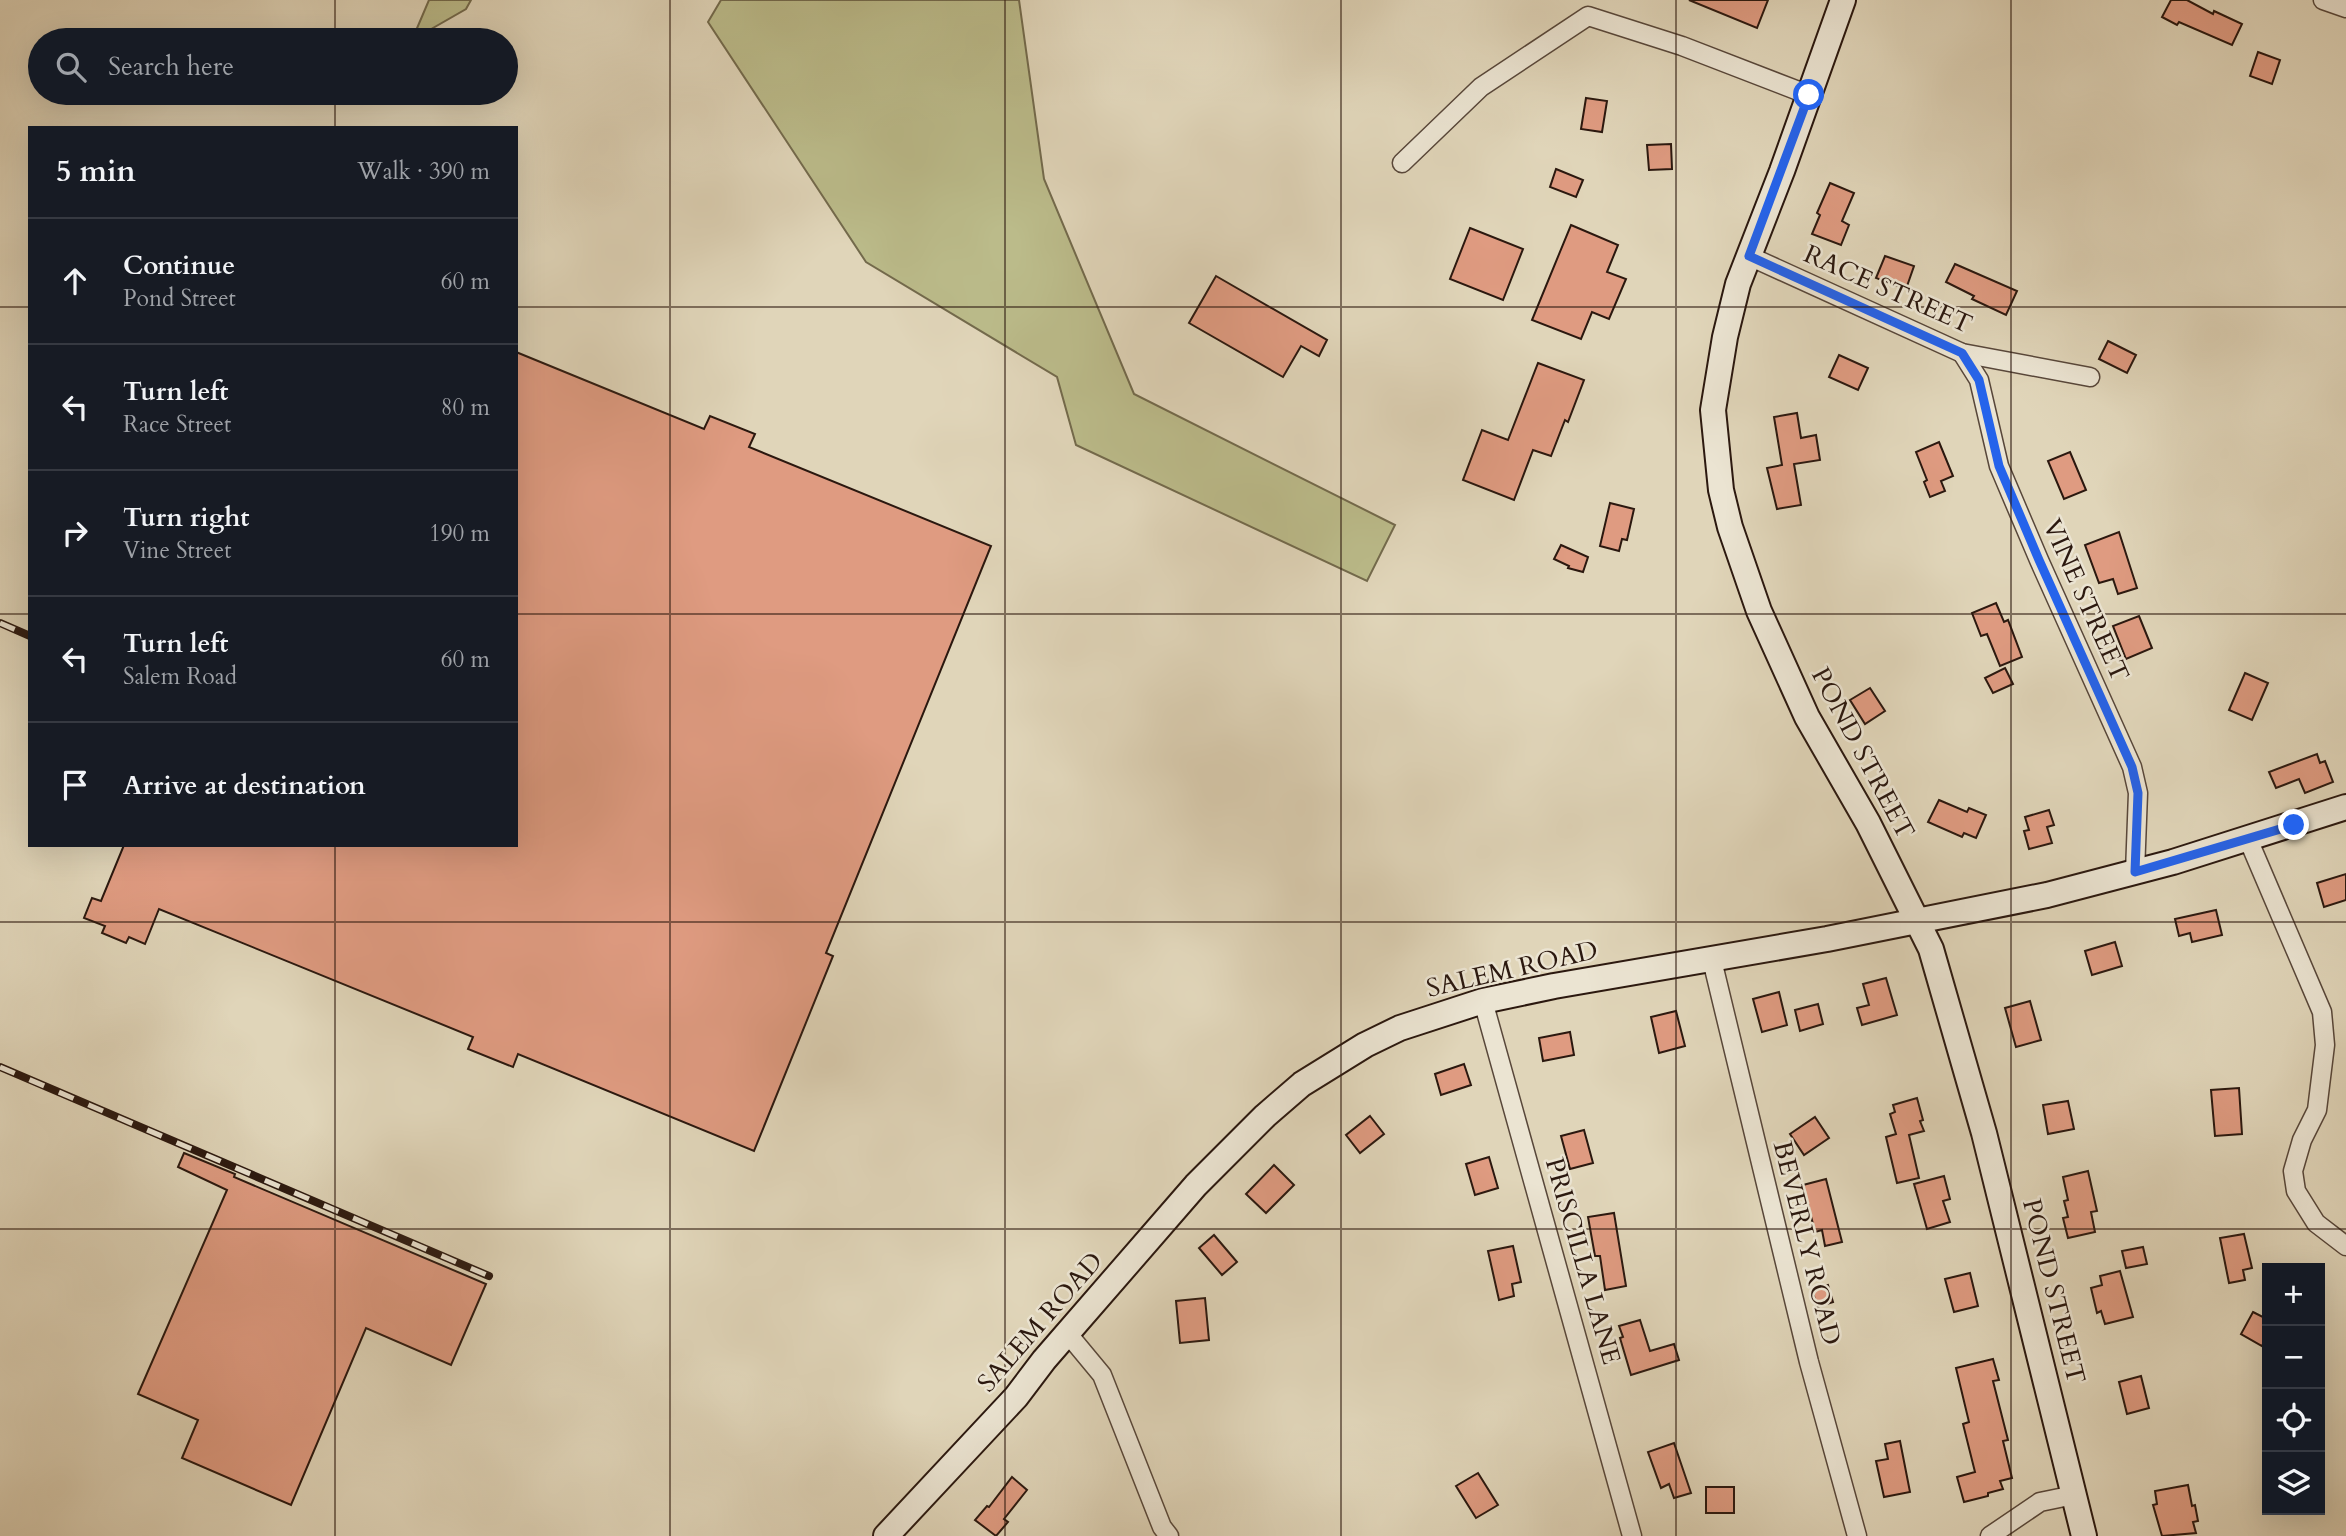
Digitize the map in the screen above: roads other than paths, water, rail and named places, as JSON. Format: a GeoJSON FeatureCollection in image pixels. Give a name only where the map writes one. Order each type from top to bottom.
{"type":"FeatureCollection","features":[{"type":"Feature","properties":{"kind":"main road","name":"POND STREET"},"geometry":{"type":"LineString","coordinates":[[1843,0],[1738,284],[1725,337],[1713,410],[1721,489],[1730,527],[1759,611],[1807,717],[1868,823],[1931,949],[1984,1133],[2084,1536]]}},
{"type":"Feature","properties":{"kind":"main road","name":"SALEM ROAD"},"geometry":{"type":"LineString","coordinates":[[886,1536],[1016,1397],[1044,1360],[1196,1185],[1265,1116],[1302,1084],[1365,1045],[1400,1028],[1483,1001],[1916,922],[2047,895],[2248,839],[2346,807]]}},
{"type":"Feature","properties":{"kind":"street"},"geometry":{"type":"LineString","coordinates":[[2323,0],[2346,8]]}},
{"type":"Feature","properties":{"kind":"street"},"geometry":{"type":"LineString","coordinates":[[1402,163],[1481,87],[1588,16],[1682,46],[1809,95]]}},
{"type":"Feature","properties":{"kind":"street","name":"RACE STREET"},"geometry":{"type":"LineString","coordinates":[[1749,256],[1962,353],[2090,377]]}},
{"type":"Feature","properties":{"kind":"street","name":"VINE STREET"},"geometry":{"type":"LineString","coordinates":[[1962,353],[1979,380],[1999,466],[2132,767],[2138,793],[2135,872]]}},
{"type":"Feature","properties":{"kind":"street"},"geometry":{"type":"LineString","coordinates":[[2248,839],[2322,1012],[2325,1045],[2316,1110],[2302,1140],[2293,1171],[2296,1191],[2316,1223],[2346,1246]]}},
{"type":"Feature","properties":{"kind":"street","name":"BEVERLY ROAD"},"geometry":{"type":"LineString","coordinates":[[1712,960],[1809,1362],[1857,1536]]}},
{"type":"Feature","properties":{"kind":"street","name":"PRISCILLA LANE"},"geometry":{"type":"LineString","coordinates":[[1483,1001],[1632,1536]]}},
{"type":"Feature","properties":{"kind":"street"},"geometry":{"type":"LineString","coordinates":[[1068,1334],[1102,1375],[1162,1527],[1169,1536]]}},
{"type":"Feature","properties":{"kind":"street"},"geometry":{"type":"LineString","coordinates":[[1990,1536],[2040,1502],[2074,1495]]}},
{"type":"Feature","properties":{"kind":"railway"},"geometry":{"type":"LineString","coordinates":[[0,623],[28,635]]}},
{"type":"Feature","properties":{"kind":"railway"},"geometry":{"type":"LineString","coordinates":[[0,1067],[489,1276]]}}]}
